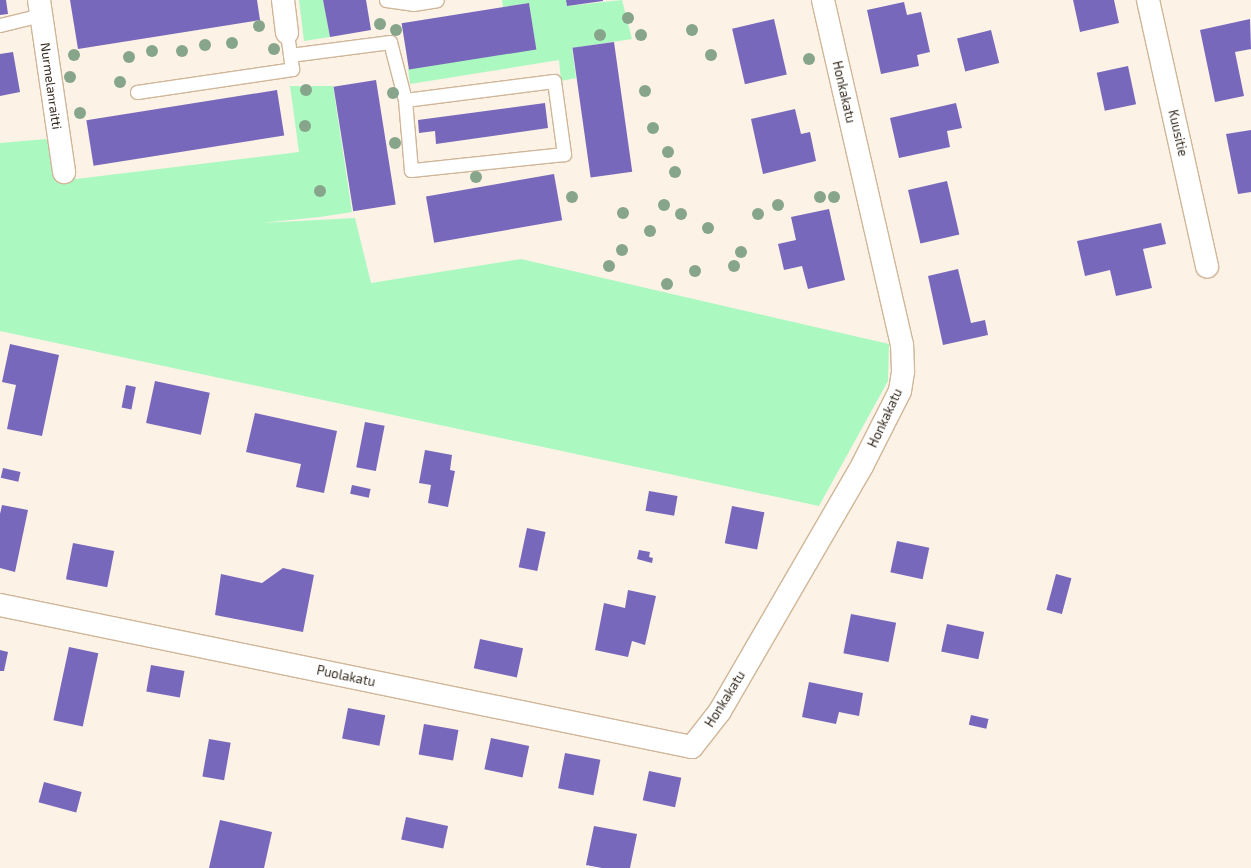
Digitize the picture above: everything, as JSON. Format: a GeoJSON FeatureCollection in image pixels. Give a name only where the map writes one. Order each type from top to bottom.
{"type":"FeatureCollection","features":[{"type":"Feature","properties":{"kind":"street"},"geometry":{"type":"LineString","coordinates":[[283,0],[288,33]]}},
{"type":"Feature","properties":{"kind":"street","name":"Honkakatu"},"geometry":{"type":"LineString","coordinates":[[692,747],[720,711],[862,466],[900,391],[903,371],[902,345],[823,0]]}},
{"type":"Feature","properties":{"kind":"street","name":"Kuusitie"},"geometry":{"type":"LineString","coordinates":[[1148,0],[1207,267]]}},
{"type":"Feature","properties":{"kind":"street","name":"Nurmelanraitti"},"geometry":{"type":"LineString","coordinates":[[40,8],[64,172]]}},
{"type":"Feature","properties":{"kind":"street","name":"Puolakatu"},"geometry":{"type":"LineString","coordinates":[[0,605],[692,747]]}},
{"type":"Feature","properties":{"kind":"lane"},"geometry":{"type":"LineString","coordinates":[[386,0],[413,4],[437,0]]}},
{"type":"Feature","properties":{"kind":"lane"},"geometry":{"type":"LineString","coordinates":[[0,25],[40,8]]}},
{"type":"Feature","properties":{"kind":"lane"},"geometry":{"type":"LineString","coordinates":[[137,92],[292,69],[288,33]]}},
{"type":"Feature","properties":{"kind":"lane"},"geometry":{"type":"LineString","coordinates":[[290,55],[390,42],[405,100],[412,170],[564,154],[554,82],[405,100]]}},
{"type":"Feature","properties":{"kind":"green space"},"geometry":{"type":"Polygon","coordinates":[[[299,0],[323,0],[330,37],[304,41],[299,0]]]}},
{"type":"Feature","properties":{"kind":"green space"},"geometry":{"type":"Polygon","coordinates":[[[502,0],[566,0],[567,6],[622,0],[632,39],[572,48],[576,78],[561,81],[559,60],[410,84],[408,68],[536,49],[529,3],[503,7],[502,0]]]}},
{"type":"Feature","properties":{"kind":"green space"},"geometry":{"type":"Polygon","coordinates":[[[290,86],[333,86],[352,212],[261,223],[355,218],[371,283],[521,259],[889,344],[888,381],[819,506],[0,331],[0,143],[46,139],[76,179],[299,152],[290,86]]]}},
{"type":"Feature","properties":{"kind":"building"},"geometry":{"type":"Polygon","coordinates":[[[0,0],[6,0],[8,14],[0,15],[0,0]]]}},
{"type":"Feature","properties":{"kind":"building"},"geometry":{"type":"Polygon","coordinates":[[[70,0],[257,0],[260,20],[78,49],[70,0]]]}},
{"type":"Feature","properties":{"kind":"building"},"geometry":{"type":"Polygon","coordinates":[[[323,0],[366,0],[371,30],[330,37],[323,0]]]}},
{"type":"Feature","properties":{"kind":"building"},"geometry":{"type":"Polygon","coordinates":[[[566,0],[603,0],[603,1],[567,6],[566,0]]]}},
{"type":"Feature","properties":{"kind":"building"},"geometry":{"type":"Polygon","coordinates":[[[1073,0],[1114,0],[1119,23],[1080,32],[1073,0]]]}},
{"type":"Feature","properties":{"kind":"building"},"geometry":{"type":"Polygon","coordinates":[[[904,2],[907,15],[921,12],[930,52],[917,55],[919,66],[881,74],[867,10],[904,2]]]}},
{"type":"Feature","properties":{"kind":"building"},"geometry":{"type":"Polygon","coordinates":[[[529,3],[536,49],[409,70],[402,23],[529,3]]]}},
{"type":"Feature","properties":{"kind":"building"},"geometry":{"type":"Polygon","coordinates":[[[774,19],[787,75],[745,84],[732,29],[774,19]]]}},
{"type":"Feature","properties":{"kind":"building"},"geometry":{"type":"Polygon","coordinates":[[[1250,19],[1251,49],[1235,52],[1244,96],[1215,102],[1200,30],[1250,19]]]}},
{"type":"Feature","properties":{"kind":"building"},"geometry":{"type":"Polygon","coordinates":[[[991,30],[999,63],[965,71],[957,38],[991,30]]]}},
{"type":"Feature","properties":{"kind":"building"},"geometry":{"type":"Polygon","coordinates":[[[614,42],[632,172],[591,178],[572,48],[614,42]]]}},
{"type":"Feature","properties":{"kind":"building"},"geometry":{"type":"Polygon","coordinates":[[[13,52],[20,92],[0,96],[0,54],[13,52]]]}},
{"type":"Feature","properties":{"kind":"building"},"geometry":{"type":"Polygon","coordinates":[[[1128,66],[1136,104],[1105,111],[1097,73],[1128,66]]]}},
{"type":"Feature","properties":{"kind":"building"},"geometry":{"type":"Polygon","coordinates":[[[376,80],[396,204],[353,211],[334,87],[376,80]]]}},
{"type":"Feature","properties":{"kind":"building"},"geometry":{"type":"Polygon","coordinates":[[[277,90],[284,135],[94,166],[86,120],[277,90]]]}},
{"type":"Feature","properties":{"kind":"building"},"geometry":{"type":"Polygon","coordinates":[[[545,103],[548,128],[436,144],[435,131],[419,133],[418,120],[545,103]]]}},
{"type":"Feature","properties":{"kind":"building"},"geometry":{"type":"Polygon","coordinates":[[[956,103],[962,128],[947,131],[950,147],[899,158],[890,118],[956,103]]]}},
{"type":"Feature","properties":{"kind":"building"},"geometry":{"type":"Polygon","coordinates":[[[795,109],[801,134],[810,132],[816,161],[763,174],[751,119],[795,109]]]}},
{"type":"Feature","properties":{"kind":"building"},"geometry":{"type":"Polygon","coordinates":[[[1251,130],[1251,192],[1238,194],[1226,134],[1251,130]]]}},
{"type":"Feature","properties":{"kind":"building"},"geometry":{"type":"Polygon","coordinates":[[[554,174],[562,220],[434,243],[426,197],[554,174]]]}},
{"type":"Feature","properties":{"kind":"building"},"geometry":{"type":"Polygon","coordinates":[[[947,181],[959,235],[920,244],[908,190],[947,181]]]}},
{"type":"Feature","properties":{"kind":"building"},"geometry":{"type":"Polygon","coordinates":[[[829,209],[845,280],[808,289],[802,266],[784,270],[778,244],[796,240],[791,217],[829,209]]]}},
{"type":"Feature","properties":{"kind":"building"},"geometry":{"type":"Polygon","coordinates":[[[1161,223],[1166,244],[1143,249],[1152,288],[1116,296],[1110,270],[1085,276],[1077,241],[1161,223]]]}},
{"type":"Feature","properties":{"kind":"building"},"geometry":{"type":"Polygon","coordinates":[[[958,269],[971,323],[985,320],[988,335],[943,345],[928,276],[958,269]]]}},
{"type":"Feature","properties":{"kind":"building"},"geometry":{"type":"Polygon","coordinates":[[[10,344],[59,355],[42,436],[7,429],[16,385],[2,382],[10,344]]]}},
{"type":"Feature","properties":{"kind":"building"},"geometry":{"type":"Polygon","coordinates":[[[155,381],[210,393],[201,435],[146,423],[155,381]]]}},
{"type":"Feature","properties":{"kind":"building"},"geometry":{"type":"Polygon","coordinates":[[[126,385],[136,387],[131,409],[122,408],[126,385]]]}},
{"type":"Feature","properties":{"kind":"building"},"geometry":{"type":"Polygon","coordinates":[[[255,413],[337,431],[324,493],[296,487],[301,464],[246,452],[255,413]]]}},
{"type":"Feature","properties":{"kind":"building"},"geometry":{"type":"Polygon","coordinates":[[[365,422],[385,426],[376,471],[356,467],[365,422]]]}},
{"type":"Feature","properties":{"kind":"building"},"geometry":{"type":"Polygon","coordinates":[[[425,450],[452,455],[450,470],[455,471],[448,507],[428,503],[431,485],[419,483],[425,450]]]}},
{"type":"Feature","properties":{"kind":"building"},"geometry":{"type":"Polygon","coordinates":[[[3,468],[21,472],[18,482],[1,478],[3,468]]]}},
{"type":"Feature","properties":{"kind":"building"},"geometry":{"type":"Polygon","coordinates":[[[352,485],[371,489],[369,498],[350,494],[352,485]]]}},
{"type":"Feature","properties":{"kind":"building"},"geometry":{"type":"Polygon","coordinates":[[[649,491],[678,496],[674,516],[646,511],[649,491]]]}},
{"type":"Feature","properties":{"kind":"building"},"geometry":{"type":"Polygon","coordinates":[[[2,505],[28,510],[15,572],[0,568],[0,514],[2,505]]]}},
{"type":"Feature","properties":{"kind":"building"},"geometry":{"type":"Polygon","coordinates":[[[732,506],[764,512],[757,550],[725,543],[732,506]]]}},
{"type":"Feature","properties":{"kind":"building"},"geometry":{"type":"Polygon","coordinates":[[[527,528],[546,532],[537,571],[519,567],[527,528]]]}},
{"type":"Feature","properties":{"kind":"building"},"geometry":{"type":"Polygon","coordinates":[[[897,541],[929,548],[923,579],[890,572],[897,541]]]}},
{"type":"Feature","properties":{"kind":"building"},"geometry":{"type":"Polygon","coordinates":[[[73,543],[114,551],[107,587],[66,579],[73,543]]]}},
{"type":"Feature","properties":{"kind":"building"},"geometry":{"type":"Polygon","coordinates":[[[639,550],[650,552],[649,557],[653,558],[652,563],[637,559],[639,550]]]}},
{"type":"Feature","properties":{"kind":"building"},"geometry":{"type":"Polygon","coordinates":[[[283,568],[314,575],[303,632],[215,615],[221,574],[262,583],[283,568]]]}},
{"type":"Feature","properties":{"kind":"building"},"geometry":{"type":"Polygon","coordinates":[[[1056,574],[1071,578],[1062,614],[1046,610],[1056,574]]]}},
{"type":"Feature","properties":{"kind":"building"},"geometry":{"type":"Polygon","coordinates":[[[628,590],[656,596],[645,645],[632,641],[628,657],[595,650],[604,603],[625,608],[628,590]]]}},
{"type":"Feature","properties":{"kind":"building"},"geometry":{"type":"Polygon","coordinates":[[[851,614],[896,623],[889,662],[843,653],[851,614]]]}},
{"type":"Feature","properties":{"kind":"building"},"geometry":{"type":"Polygon","coordinates":[[[947,624],[984,632],[978,659],[941,651],[947,624]]]}},
{"type":"Feature","properties":{"kind":"building"},"geometry":{"type":"Polygon","coordinates":[[[480,639],[523,648],[517,677],[474,668],[480,639]]]}},
{"type":"Feature","properties":{"kind":"building"},"geometry":{"type":"Polygon","coordinates":[[[69,647],[98,653],[83,727],[53,720],[69,647]]]}},
{"type":"Feature","properties":{"kind":"building"},"geometry":{"type":"Polygon","coordinates":[[[0,650],[8,652],[4,671],[0,671],[0,650]]]}},
{"type":"Feature","properties":{"kind":"building"},"geometry":{"type":"Polygon","coordinates":[[[151,665],[184,671],[180,697],[146,692],[151,665]]]}},
{"type":"Feature","properties":{"kind":"building"},"geometry":{"type":"Polygon","coordinates":[[[809,682],[863,693],[859,716],[839,712],[836,724],[802,717],[809,682]]]}},
{"type":"Feature","properties":{"kind":"building"},"geometry":{"type":"Polygon","coordinates":[[[348,708],[385,715],[379,746],[342,738],[348,708]]]}},
{"type":"Feature","properties":{"kind":"building"},"geometry":{"type":"Polygon","coordinates":[[[971,715],[989,719],[986,729],[969,725],[971,715]]]}},
{"type":"Feature","properties":{"kind":"building"},"geometry":{"type":"Polygon","coordinates":[[[424,724],[458,730],[453,761],[419,755],[424,724]]]}},
{"type":"Feature","properties":{"kind":"building"},"geometry":{"type":"Polygon","coordinates":[[[491,738],[529,746],[522,777],[484,769],[491,738]]]}},
{"type":"Feature","properties":{"kind":"building"},"geometry":{"type":"Polygon","coordinates":[[[209,739],[231,743],[224,780],[202,776],[209,739]]]}},
{"type":"Feature","properties":{"kind":"building"},"geometry":{"type":"Polygon","coordinates":[[[565,753],[600,760],[593,795],[558,788],[565,753]]]}},
{"type":"Feature","properties":{"kind":"building"},"geometry":{"type":"Polygon","coordinates":[[[649,771],[681,778],[675,807],[643,800],[649,771]]]}},
{"type":"Feature","properties":{"kind":"building"},"geometry":{"type":"Polygon","coordinates":[[[44,782],[82,792],[76,812],[39,802],[44,782]]]}},
{"type":"Feature","properties":{"kind":"building"},"geometry":{"type":"Polygon","coordinates":[[[406,817],[448,826],[443,848],[401,839],[406,817]]]}},
{"type":"Feature","properties":{"kind":"building"},"geometry":{"type":"Polygon","coordinates":[[[220,820],[272,832],[264,868],[209,868],[220,820]]]}},
{"type":"Feature","properties":{"kind":"building"},"geometry":{"type":"Polygon","coordinates":[[[594,826],[637,834],[630,868],[602,868],[586,865],[594,826]]]}}]}
